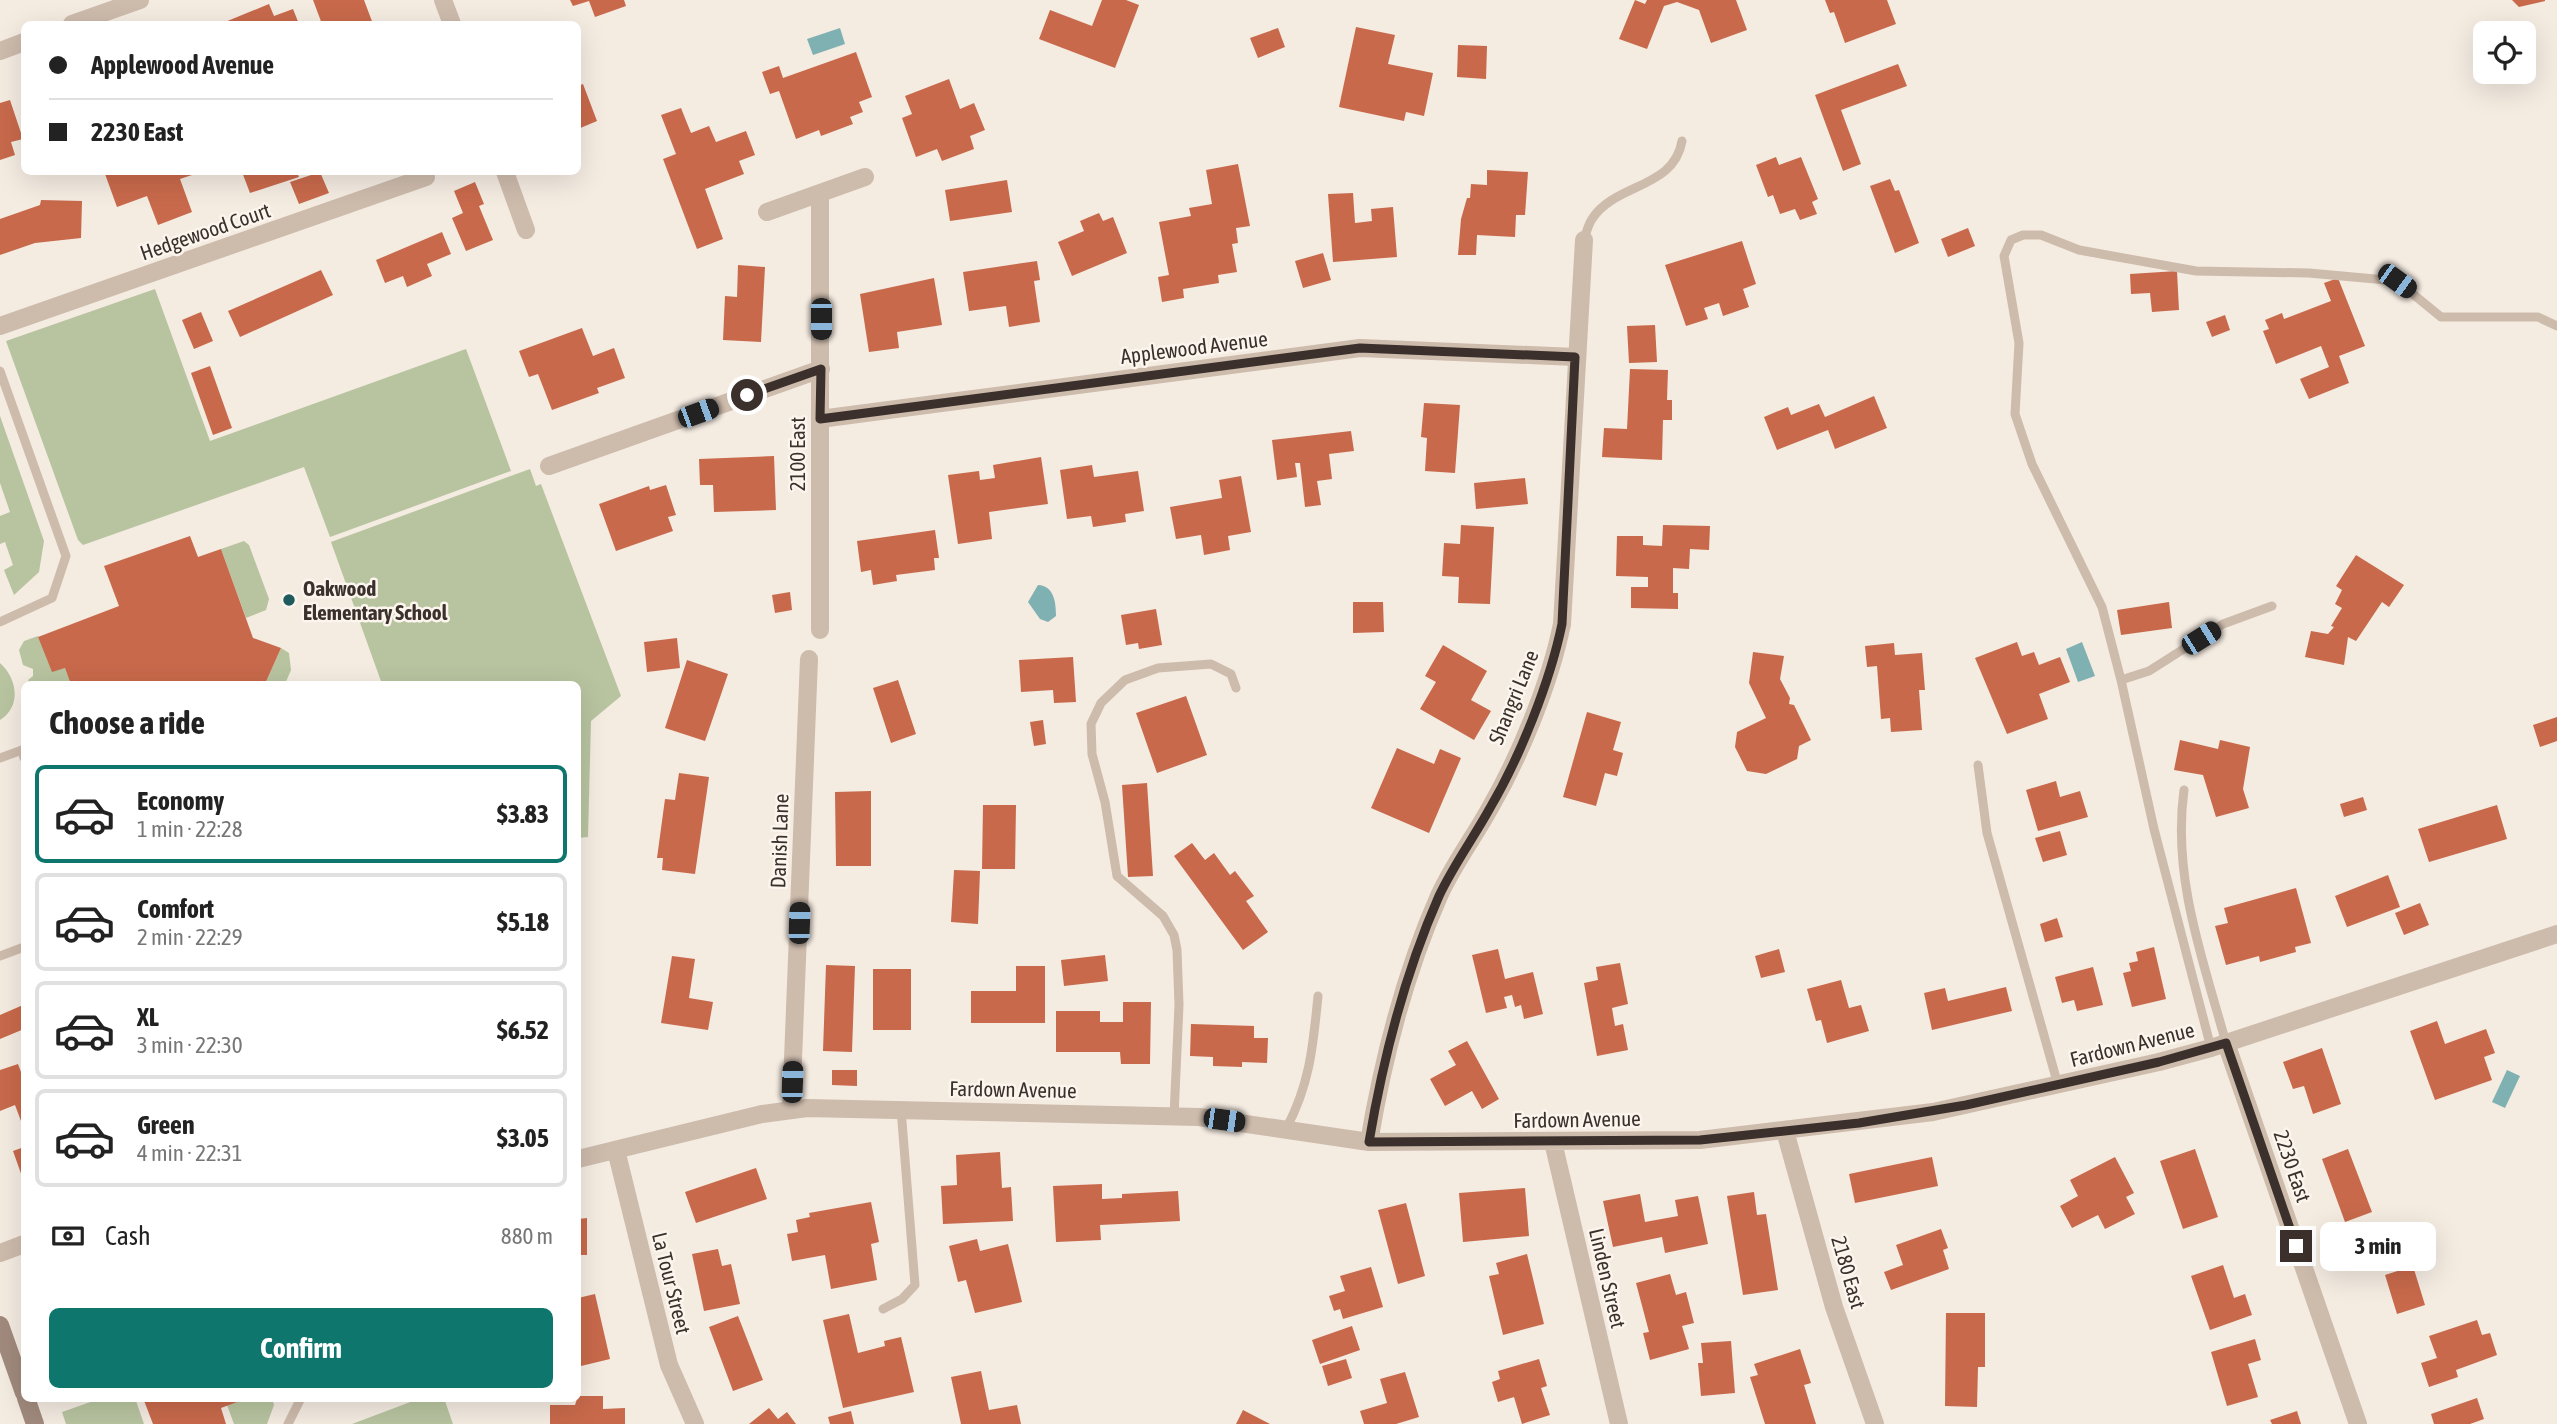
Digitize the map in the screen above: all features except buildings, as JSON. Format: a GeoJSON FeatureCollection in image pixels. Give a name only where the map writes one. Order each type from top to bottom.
{"type":"FeatureCollection","features":[{"type":"Feature","properties":{"kind":"main road"},"geometry":{"type":"LineString","coordinates":[[0,1325],[4,1345],[21,1386]]}},
{"type":"Feature","properties":{"kind":"main road"},"geometry":{"type":"LineString","coordinates":[[27,1402],[35,1424]]}},
{"type":"Feature","properties":{"kind":"street"},"geometry":{"type":"LineString","coordinates":[[80,21],[140,0]]}},
{"type":"Feature","properties":{"kind":"street"},"geometry":{"type":"LineString","coordinates":[[443,0],[451,21]]}},
{"type":"Feature","properties":{"kind":"street"},"geometry":{"type":"LineString","coordinates":[[0,51],[21,43]]}},
{"type":"Feature","properties":{"kind":"street"},"geometry":{"type":"LineString","coordinates":[[506,175],[526,230]]}},
{"type":"Feature","properties":{"kind":"street","name":"Hedgewood Court"},"geometry":{"type":"LineString","coordinates":[[0,326],[426,177]]}},
{"type":"Feature","properties":{"kind":"street"},"geometry":{"type":"LineString","coordinates":[[767,212],[865,177]]}},
{"type":"Feature","properties":{"kind":"street","name":"2100 East"},"geometry":{"type":"LineString","coordinates":[[820,193],[820,630]]}},
{"type":"Feature","properties":{"kind":"street","name":"Shangri Lane"},"geometry":{"type":"LineString","coordinates":[[1369,1142],[1377,1096],[1416,952],[1440,893],[1498,793],[1538,705],[1557,647],[1562,624],[1575,357],[1584,240]]}},
{"type":"Feature","properties":{"kind":"street","name":"Applewood Avenue"},"geometry":{"type":"LineString","coordinates":[[820,419],[1360,348],[1575,357]]}},
{"type":"Feature","properties":{"kind":"street"},"geometry":{"type":"LineString","coordinates":[[549,466],[821,369]]}},
{"type":"Feature","properties":{"kind":"street","name":"Danish Lane"},"geometry":{"type":"LineString","coordinates":[[791,1109],[810,659]]}},
{"type":"Feature","properties":{"kind":"street","name":"Fardown Avenue"},"geometry":{"type":"LineString","coordinates":[[581,1158],[791,1109],[1174,1116],[1369,1142],[1700,1140],[1785,1131],[1933,1112],[2058,1085],[2218,1045],[2557,934]]}},
{"type":"Feature","properties":{"kind":"street","name":"2230 East"},"geometry":{"type":"LineString","coordinates":[[2218,1045],[2358,1424]]}},
{"type":"Feature","properties":{"kind":"street","name":"2180 East"},"geometry":{"type":"LineString","coordinates":[[1785,1131],[1834,1307],[1875,1424]]}},
{"type":"Feature","properties":{"kind":"street","name":"Linden Street"},"geometry":{"type":"LineString","coordinates":[[1553,1142],[1619,1424]]}},
{"type":"Feature","properties":{"kind":"street","name":"La Tour Street"},"geometry":{"type":"LineString","coordinates":[[616,1150],[669,1365],[695,1424]]}},
{"type":"Feature","properties":{"kind":"street"},"geometry":{"type":"LineString","coordinates":[[0,1253],[21,1245]]}},
{"type":"Feature","properties":{"kind":"lane"},"geometry":{"type":"LineString","coordinates":[[1584,240],[1593,217],[1614,201],[1671,168],[1680,154],[1682,141]]}},
{"type":"Feature","properties":{"kind":"lane"},"geometry":{"type":"LineString","coordinates":[[2218,1045],[2154,829],[2115,649],[2093,584],[2032,464],[2015,414],[2019,343],[2004,256],[2011,240],[2023,235],[2041,235],[2079,250],[2196,271],[2309,273],[2397,281],[2441,317],[2538,317],[2557,326]]}},
{"type":"Feature","properties":{"kind":"lane"},"geometry":{"type":"LineString","coordinates":[[0,371],[66,556],[52,598],[0,622]]}},
{"type":"Feature","properties":{"kind":"lane"},"geometry":{"type":"LineString","coordinates":[[2121,680],[2150,671],[2223,624],[2272,606]]}},
{"type":"Feature","properties":{"kind":"lane"},"geometry":{"type":"LineString","coordinates":[[1174,1116],[1179,1005],[1176,943],[1163,916],[1117,876],[1105,802],[1092,754],[1091,724],[1101,703],[1125,680],[1158,668],[1211,664],[1231,674],[1236,688]]}},
{"type":"Feature","properties":{"kind":"lane"},"geometry":{"type":"LineString","coordinates":[[0,758],[21,750]]}},
{"type":"Feature","properties":{"kind":"lane"},"geometry":{"type":"LineString","coordinates":[[1978,765],[1987,833],[2058,1085]]}},
{"type":"Feature","properties":{"kind":"lane"},"geometry":{"type":"LineString","coordinates":[[2184,790],[2179,826],[2188,901],[2218,1045]]}},
{"type":"Feature","properties":{"kind":"lane"},"geometry":{"type":"LineString","coordinates":[[0,956],[21,948]]}},
{"type":"Feature","properties":{"kind":"lane"},"geometry":{"type":"LineString","coordinates":[[1286,1129],[1302,1099],[1310,1069],[1318,996]]}},
{"type":"Feature","properties":{"kind":"lane"},"geometry":{"type":"LineString","coordinates":[[883,1309],[902,1299],[915,1285],[901,1109]]}},
{"type":"Feature","properties":{"kind":"lane"},"geometry":{"type":"LineString","coordinates":[[291,1422],[299,1402]]}},
{"type":"Feature","properties":{"kind":"green space"},"geometry":{"type":"Polygon","coordinates":[[[155,289],[210,441],[466,349],[511,471],[330,537],[304,467],[83,545],[78,540],[6,341],[155,289]]]}},
{"type":"Feature","properties":{"kind":"green space"},"geometry":{"type":"Polygon","coordinates":[[[0,416],[44,541],[39,572],[14,595],[4,570],[13,565],[5,542],[0,544],[0,516],[10,512],[0,483],[0,416]]]}},
{"type":"Feature","properties":{"kind":"green space"},"geometry":{"type":"Polygon","coordinates":[[[530,469],[536,486],[541,484],[621,696],[591,721],[588,837],[581,838],[581,681],[381,681],[331,542],[530,469]]]}},
{"type":"Feature","properties":{"kind":"green space"},"geometry":{"type":"Polygon","coordinates":[[[244,541],[249,545],[269,599],[266,610],[246,618],[221,549],[244,541]]]}},
{"type":"Feature","properties":{"kind":"green space"},"geometry":{"type":"Polygon","coordinates":[[[38,636],[52,671],[65,668],[70,681],[28,681],[33,676],[33,669],[23,665],[19,650],[24,641],[38,636]]]}},
{"type":"Feature","properties":{"kind":"green space"},"geometry":{"type":"Polygon","coordinates":[[[281,648],[289,653],[291,670],[286,681],[266,681],[281,648]]]}},
{"type":"Feature","properties":{"kind":"green space"},"geometry":{"type":"Polygon","coordinates":[[[0,663],[10,676],[15,692],[12,707],[0,720],[0,663]]]}},
{"type":"Feature","properties":{"kind":"green space"},"geometry":{"type":"Polygon","coordinates":[[[91,1402],[136,1402],[144,1424],[66,1424],[62,1412],[91,1402]]]}},
{"type":"Feature","properties":{"kind":"green space"},"geometry":{"type":"Polygon","coordinates":[[[234,1402],[273,1402],[274,1405],[267,1424],[234,1424],[227,1405],[234,1402]]]}},
{"type":"Feature","properties":{"kind":"green space"},"geometry":{"type":"Polygon","coordinates":[[[410,1402],[445,1402],[453,1424],[352,1424],[410,1402]]]}},
{"type":"Feature","properties":{"kind":"water"},"geometry":{"type":"Polygon","coordinates":[[[840,28],[845,44],[813,55],[807,39],[840,28]]]}},
{"type":"Feature","properties":{"kind":"water"},"geometry":{"type":"Polygon","coordinates":[[[1038,585],[1048,588],[1055,600],[1056,616],[1048,622],[1040,619],[1028,602],[1038,585]]]}},
{"type":"Feature","properties":{"kind":"water"},"geometry":{"type":"Polygon","coordinates":[[[2082,642],[2095,676],[2078,682],[2066,649],[2082,642]]]}},
{"type":"Feature","properties":{"kind":"water"},"geometry":{"type":"Polygon","coordinates":[[[2507,1070],[2520,1076],[2505,1108],[2492,1102],[2507,1070]]]}},
{"type":"Feature","properties":{"kind":"place","name":"Oakwood Elementary School"},"geometry":{"type":"Point","coordinates":[289,600]}},
{"type":"Feature","properties":{"kind":"route"},"geometry":{"type":"LineString","coordinates":[[747,395],[821,369],[820,419],[1360,348],[1575,357],[1562,624],[1557,647],[1538,705],[1492,805],[1440,893],[1416,952],[1377,1096],[1369,1142],[1700,1140],[1859,1123],[1966,1105],[2159,1062],[2226,1043],[2296,1246]]}}]}
